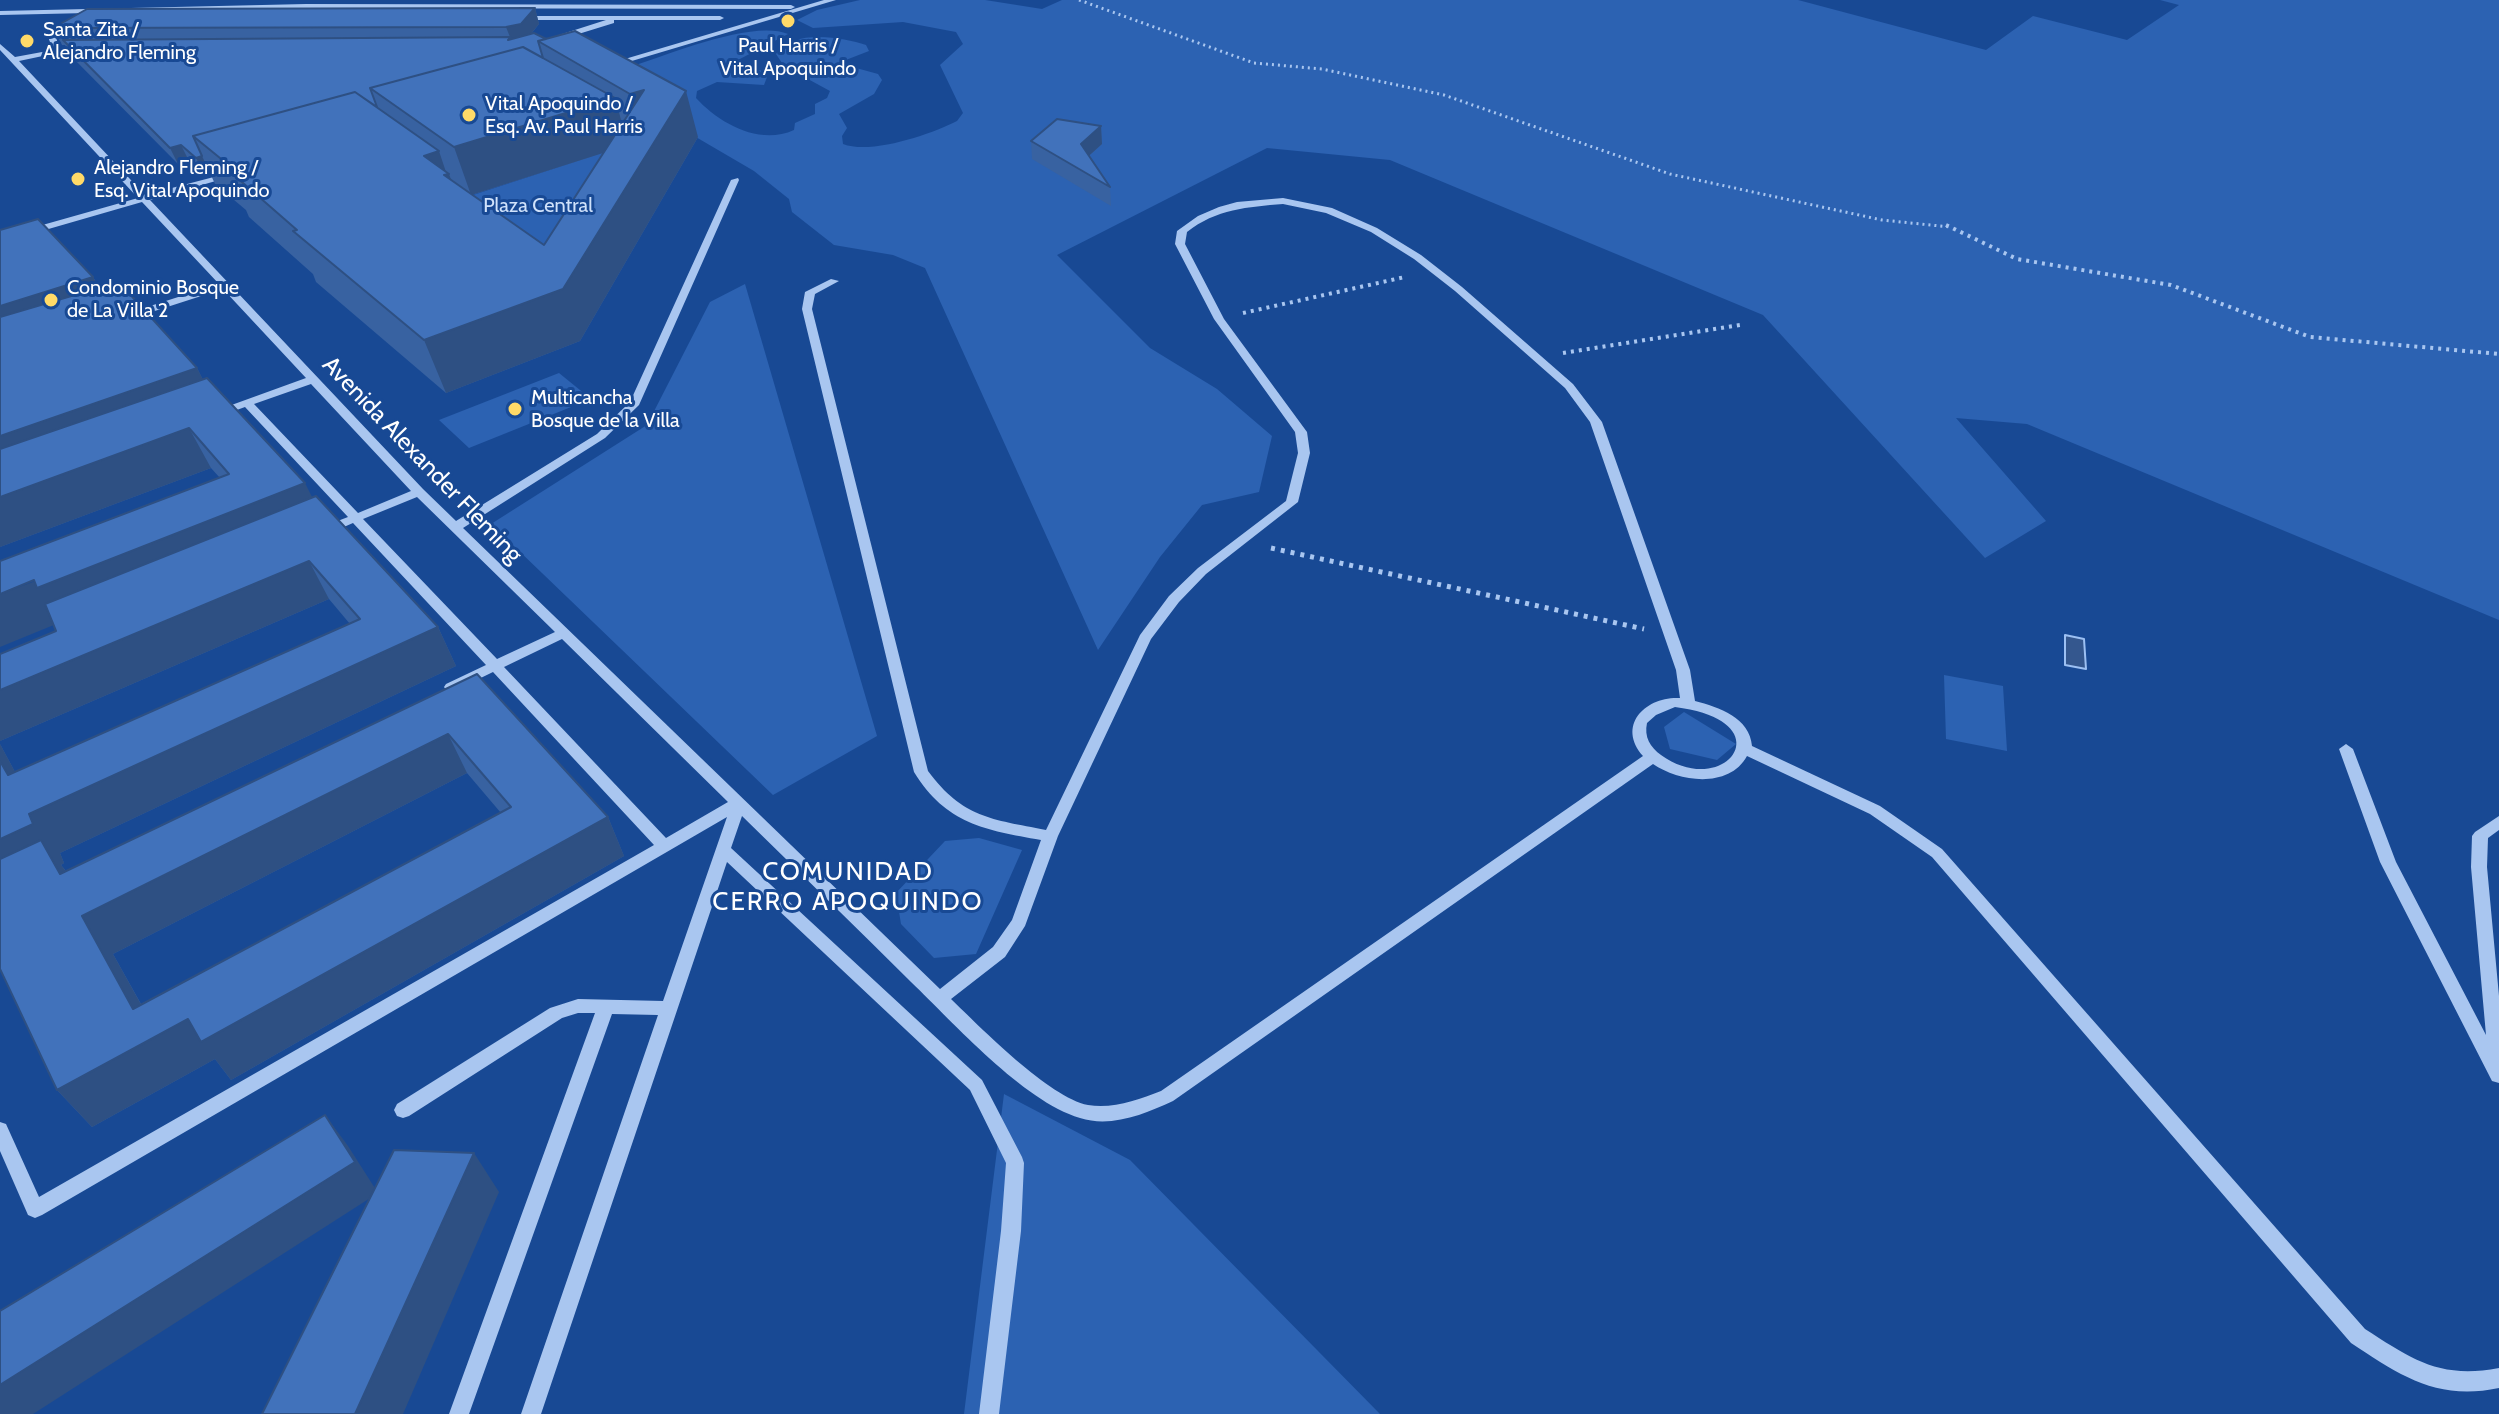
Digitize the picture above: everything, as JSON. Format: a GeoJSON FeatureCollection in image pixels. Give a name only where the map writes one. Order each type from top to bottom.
{"type":"FeatureCollection","features":[{"type":"Feature","properties":{"kind":"street"},"geometry":{"type":"LineString","coordinates":[[104,8],[116,0]]}},
{"type":"Feature","properties":{"kind":"street"},"geometry":{"type":"LineString","coordinates":[[306,6],[314,0]]}},
{"type":"Feature","properties":{"kind":"street"},"geometry":{"type":"LineString","coordinates":[[0,13],[104,8],[493,3],[630,6],[803,4],[832,0]]}},
{"type":"Feature","properties":{"kind":"street"},"geometry":{"type":"LineString","coordinates":[[600,67],[803,4]]}},
{"type":"Feature","properties":{"kind":"street"},"geometry":{"type":"LineString","coordinates":[[548,41],[618,17],[630,6]]}},
{"type":"Feature","properties":{"kind":"street"},"geometry":{"type":"LineString","coordinates":[[507,18],[720,18]]}},
{"type":"Feature","properties":{"kind":"street"},"geometry":{"type":"LineString","coordinates":[[57,51],[51,34],[66,25],[95,20],[158,20]]}},
{"type":"Feature","properties":{"kind":"street","name":"Avenida Alexander Fleming"},"geometry":{"type":"LineString","coordinates":[[0,46],[419,492],[939,999],[1016,1071],[1079,1111],[1108,1113],[1143,1106],[1190,1081],[1653,756]]}},
{"type":"Feature","properties":{"kind":"street"},"geometry":{"type":"LineString","coordinates":[[13,60],[57,51],[104,50]]}},
{"type":"Feature","properties":{"kind":"street"},"geometry":{"type":"LineString","coordinates":[[0,240],[241,171]]}},
{"type":"Feature","properties":{"kind":"street"},"geometry":{"type":"LineString","coordinates":[[455,527],[601,436],[624,417],[635,403],[735,180]]}},
{"type":"Feature","properties":{"kind":"street"},"geometry":{"type":"LineString","coordinates":[[939,999],[999,952],[1019,922],[1050,836],[1145,638],[1193,580],[1292,502],[1304,453],[1301,432],[1219,319],[1180,244],[1182,231],[1214,212],[1262,201],[1338,213],[1388,236],[1434,270],[1579,397],[1596,422],[1683,670],[1688,703]]}},
{"type":"Feature","properties":{"kind":"street"},"geometry":{"type":"LineString","coordinates":[[834,281],[810,292],[807,309],[921,772],[937,797],[952,810],[973,820],[1050,836]]}},
{"type":"Feature","properties":{"kind":"street"},"geometry":{"type":"LineString","coordinates":[[115,320],[224,286]]}},
{"type":"Feature","properties":{"kind":"street"},"geometry":{"type":"LineString","coordinates":[[203,419],[312,380]]}},
{"type":"Feature","properties":{"kind":"street"},"geometry":{"type":"LineString","coordinates":[[247,403],[665,846]]}},
{"type":"Feature","properties":{"kind":"street"},"geometry":{"type":"LineString","coordinates":[[313,535],[419,492]]}},
{"type":"Feature","properties":{"kind":"street"},"geometry":{"type":"LineString","coordinates":[[438,693],[563,633]]}},
{"type":"Feature","properties":{"kind":"street"},"geometry":{"type":"LineString","coordinates":[[1688,703],[1710,708],[1725,716],[1742,736],[1743,748],[1738,760],[1726,769],[1710,773],[1670,767],[1644,747],[1638,733],[1641,721],[1659,705],[1688,703]]}},
{"type":"Feature","properties":{"kind":"street"},"geometry":{"type":"LineString","coordinates":[[1743,748],[1875,810],[1937,853],[2358,1336],[2412,1371],[2463,1385],[2499,1378]]}},
{"type":"Feature","properties":{"kind":"street"},"geometry":{"type":"LineString","coordinates":[[2346,749],[2388,862],[2498,1076]]}},
{"type":"Feature","properties":{"kind":"street"},"geometry":{"type":"LineString","coordinates":[[0,1130],[35,1209],[739,803]]}},
{"type":"Feature","properties":{"kind":"street"},"geometry":{"type":"LineString","coordinates":[[531,1414],[739,803]]}},
{"type":"Feature","properties":{"kind":"street"},"geometry":{"type":"LineString","coordinates":[[2499,822],[2480,836],[2479,867],[2499,1082]]}},
{"type":"Feature","properties":{"kind":"street"},"geometry":{"type":"LineString","coordinates":[[723,850],[976,1085],[1015,1163],[1011,1231],[989,1414]]}},
{"type":"Feature","properties":{"kind":"street"},"geometry":{"type":"LineString","coordinates":[[403,1110],[556,1013],[578,1006],[669,1008]]}},
{"type":"Feature","properties":{"kind":"street"},"geometry":{"type":"LineString","coordinates":[[459,1414],[606,1007]]}},
{"type":"Feature","properties":{"kind":"path"},"geometry":{"type":"LineString","coordinates":[[1079,0],[1093,8],[1254,63],[1322,69],[1444,95],[1670,174],[1882,220],[1943,224],[2017,259],[2171,285],[2310,337],[2499,354]]}},
{"type":"Feature","properties":{"kind":"path"},"geometry":{"type":"LineString","coordinates":[[1219,319],[1434,270]]}},
{"type":"Feature","properties":{"kind":"path"},"geometry":{"type":"LineString","coordinates":[[1535,357],[1740,325]]}},
{"type":"Feature","properties":{"kind":"path"},"geometry":{"type":"LineString","coordinates":[[1240,541],[1669,634]]}},
{"type":"Feature","properties":{"kind":"green space"},"geometry":{"type":"Polygon","coordinates":[[[860,0],[985,0],[1042,9],[1062,0],[1798,0],[1986,50],[2033,16],[2127,40],[2179,5],[2160,0],[2499,0],[2499,620],[2027,424],[1956,418],[2046,521],[1985,558],[1763,315],[1390,160],[1267,148],[1057,255],[1150,348],[1217,389],[1272,436],[1259,492],[1202,505],[1160,557],[1098,650],[925,268],[893,255],[834,245],[792,212],[789,199],[754,171],[624,95],[632,66],[710,40],[754,31],[773,31],[788,34],[734,62],[762,71],[767,77],[764,85],[717,82],[697,91],[696,98],[705,107],[740,129],[767,135],[781,134],[794,130],[795,123],[815,114],[815,104],[827,98],[830,91],[784,66],[776,54],[794,41],[818,37],[866,45],[869,51],[838,63],[878,74],[882,80],[874,94],[839,114],[847,128],[842,136],[843,144],[855,147],[885,145],[933,132],[957,121],[963,113],[940,65],[963,44],[956,32],[903,22],[813,28],[797,20],[817,10],[860,0]]]}},
{"type":"Feature","properties":{"kind":"green space","name":"Plaza Central"},"geometry":{"type":"Polygon","coordinates":[[[614,149],[547,251],[470,196],[614,149]]]}},
{"type":"Feature","properties":{"kind":"green space"},"geometry":{"type":"Polygon","coordinates":[[[745,284],[877,736],[773,795],[491,524],[647,425],[710,302],[745,284]]]}},
{"type":"Feature","properties":{"kind":"green space","name":"Multicancha Bosque de la Villa"},"geometry":{"type":"Polygon","coordinates":[[[559,373],[591,399],[469,448],[439,420],[559,373]]]}},
{"type":"Feature","properties":{"kind":"green space"},"geometry":{"type":"Polygon","coordinates":[[[1944,675],[2003,686],[2007,751],[1946,739],[1944,675]]]}},
{"type":"Feature","properties":{"kind":"green space"},"geometry":{"type":"Polygon","coordinates":[[[1684,712],[1736,744],[1717,760],[1670,749],[1664,727],[1684,712]]]}},
{"type":"Feature","properties":{"kind":"green space"},"geometry":{"type":"Polygon","coordinates":[[[979,838],[1022,850],[976,954],[934,958],[901,924],[896,893],[945,841],[979,838]]]}},
{"type":"Feature","properties":{"kind":"green space"},"geometry":{"type":"Polygon","coordinates":[[[1004,1094],[1130,1160],[1380,1414],[964,1414],[1004,1094]]]}},
{"type":"Feature","properties":{"kind":"shaded area"},"geometry":{"type":"Polygon","coordinates":[[[2065,635],[2084,639],[2086,669],[2065,665],[2065,635]]]}},
{"type":"Feature","properties":{"kind":"building"},"geometry":{"type":"Polygon","coordinates":[[[535,8],[521,24],[506,27],[53,28],[87,9],[535,8]]]}},
{"type":"Feature","properties":{"kind":"building"},"geometry":{"type":"Polygon","coordinates":[[[575,31],[686,91],[563,289],[424,340],[293,231],[297,230],[227,169],[231,167],[193,136],[355,92],[439,151],[424,156],[449,174],[444,175],[544,245],[644,90],[630,94],[538,41],[575,31]]]}},
{"type":"Feature","properties":{"kind":"building"},"geometry":{"type":"Polygon","coordinates":[[[534,33],[546,39],[538,41],[543,58],[523,47],[370,88],[377,107],[355,92],[193,136],[202,156],[196,158],[181,145],[170,148],[63,40],[511,37],[508,40],[534,33]]]}},
{"type":"Feature","properties":{"kind":"building"},"geometry":{"type":"Polygon","coordinates":[[[523,47],[615,98],[454,147],[370,88],[523,47]]]}},
{"type":"Feature","properties":{"kind":"building"},"geometry":{"type":"Polygon","coordinates":[[[1057,119],[1101,126],[1081,144],[1110,187],[1031,141],[1057,119]]]}},
{"type":"Feature","properties":{"kind":"building"},"geometry":{"type":"Polygon","coordinates":[[[38,219],[93,277],[0,306],[0,230],[38,219]]]}},
{"type":"Feature","properties":{"kind":"building"},"geometry":{"type":"Polygon","coordinates":[[[102,287],[110,295],[126,290],[197,368],[0,436],[0,317],[102,287]]]}},
{"type":"Feature","properties":{"kind":"building"},"geometry":{"type":"Polygon","coordinates":[[[207,378],[305,483],[37,588],[34,580],[0,594],[0,561],[229,474],[189,428],[0,497],[0,449],[207,378]]]}},
{"type":"Feature","properties":{"kind":"building"},"geometry":{"type":"Polygon","coordinates":[[[316,496],[438,627],[29,814],[33,824],[0,839],[0,761],[8,775],[360,619],[309,561],[0,690],[0,654],[56,631],[45,604],[316,496]]]}},
{"type":"Feature","properties":{"kind":"building"},"geometry":{"type":"Polygon","coordinates":[[[477,674],[608,817],[201,1042],[188,1019],[57,1090],[0,969],[0,859],[41,840],[60,874],[477,674]],[[448,734],[82,916],[133,1009],[511,807],[448,734]]]}},
{"type":"Feature","properties":{"kind":"building"},"geometry":{"type":"Polygon","coordinates":[[[325,1115],[355,1162],[0,1385],[0,1311],[325,1115]]]}},
{"type":"Feature","properties":{"kind":"building"},"geometry":{"type":"Polygon","coordinates":[[[394,1150],[474,1153],[355,1414],[262,1414],[394,1150]]]}},
{"type":"Feature","properties":{"kind":"place","name":"Paul Harris / Vital Apoquindo"},"geometry":{"type":"Point","coordinates":[788,21]}},
{"type":"Feature","properties":{"kind":"place","name":"Santa Zita / Alejandro Fleming"},"geometry":{"type":"Point","coordinates":[27,41]}},
{"type":"Feature","properties":{"kind":"place","name":"Vital Apoquindo / Esq. Av. Paul Harris"},"geometry":{"type":"Point","coordinates":[469,115]}},
{"type":"Feature","properties":{"kind":"place","name":"Alejandro Fleming / Esq. Vital Apoquindo"},"geometry":{"type":"Point","coordinates":[78,179]}},
{"type":"Feature","properties":{"kind":"place","name":"Condominio Bosque de La Villa 2"},"geometry":{"type":"Point","coordinates":[51,300]}},
{"type":"Feature","properties":{"kind":"place","name":"Multicancha Bosque de la Villa"},"geometry":{"type":"Point","coordinates":[515,409]}},
{"type":"Feature","properties":{"kind":"district","name":"COMUNIDAD CERRO APOQUINDO"},"geometry":{"type":"Point","coordinates":[848,887]}}]}
